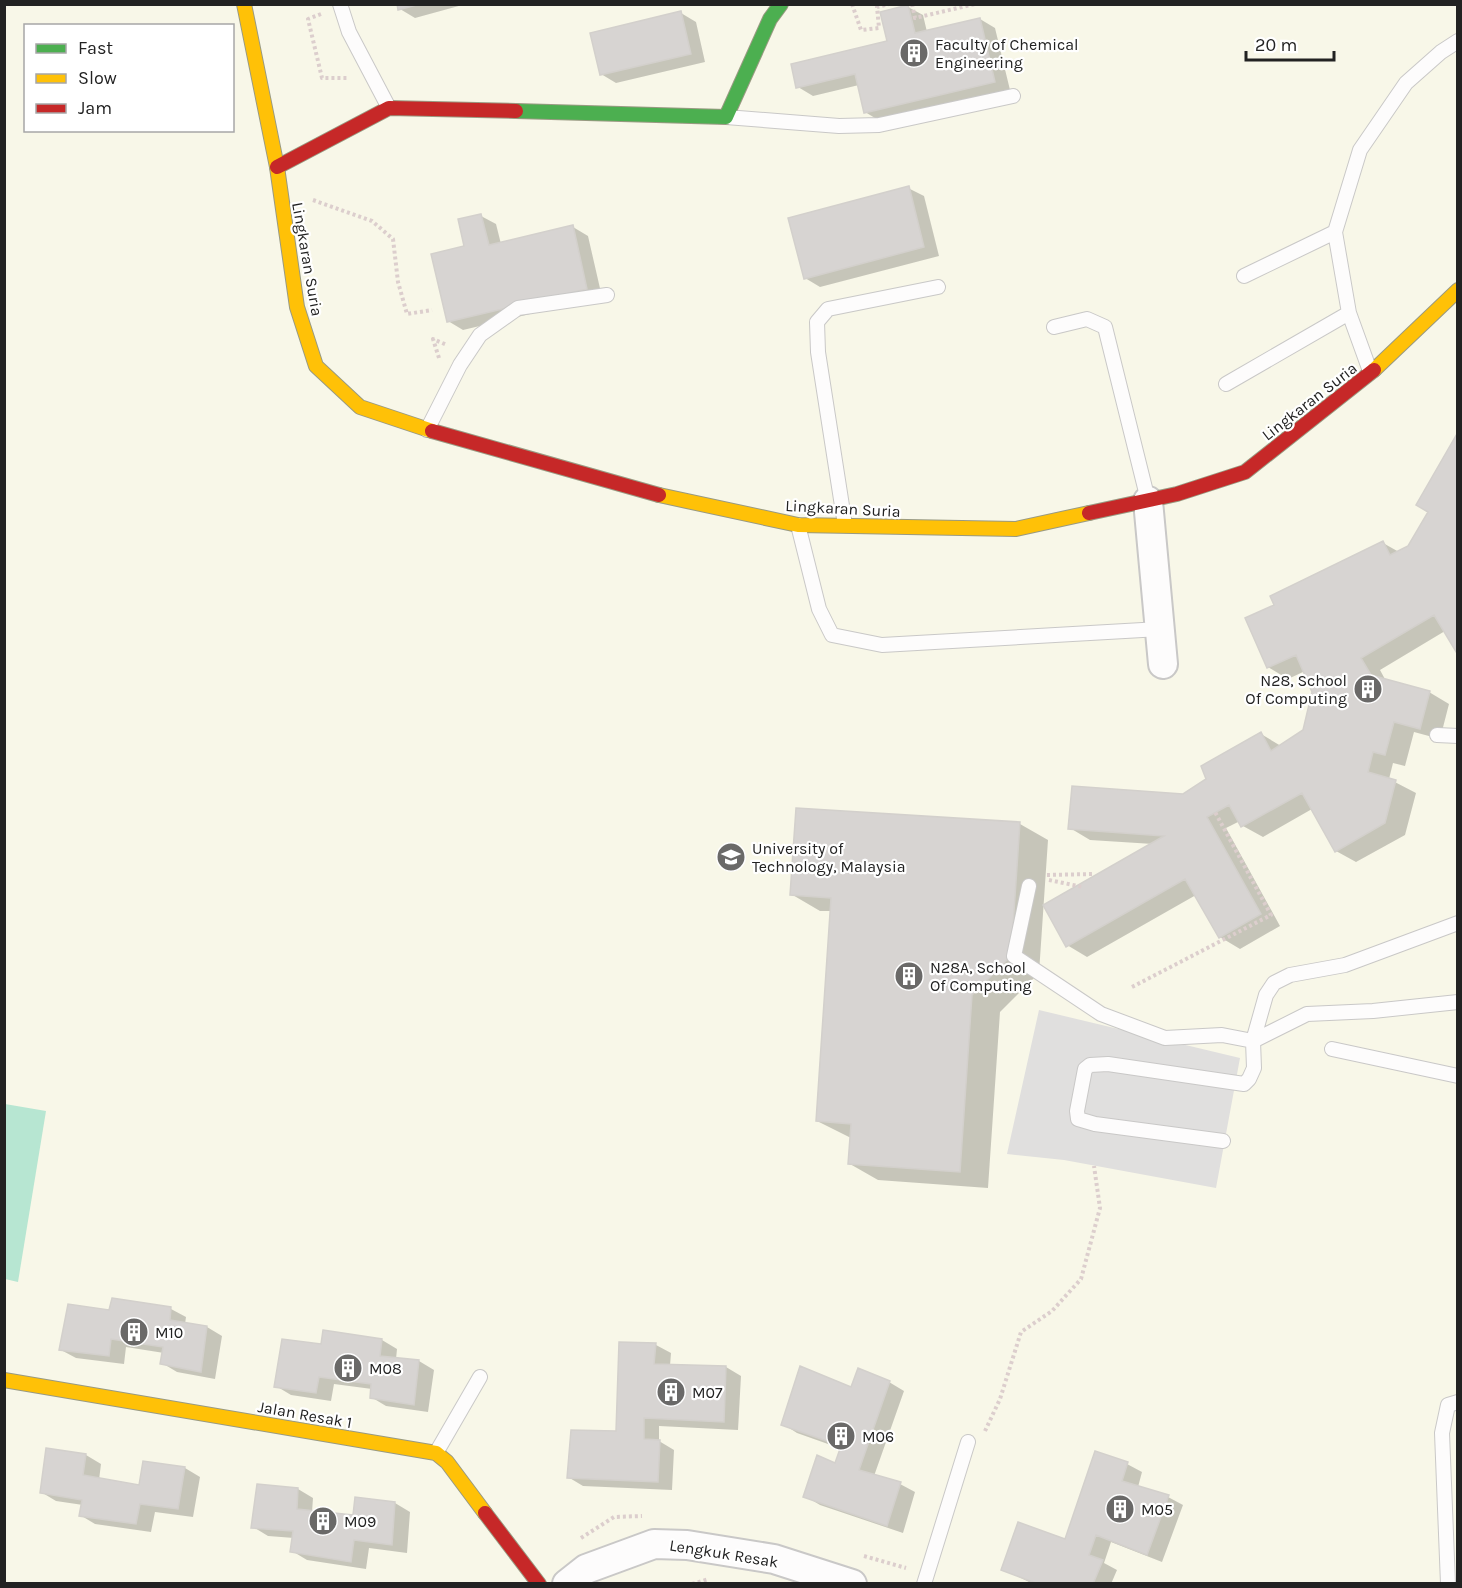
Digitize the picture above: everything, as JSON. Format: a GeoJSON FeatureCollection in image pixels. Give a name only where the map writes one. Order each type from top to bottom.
{"type":"FeatureCollection","features":[{"type":"Feature","properties":{"kind":"street","name":"Lingkaran Suria"},"geometry":{"type":"LineString","coordinates":[[244,4],[277,167],[297,308],[316,366],[360,407],[427,430],[669,498],[798,525],[1016,529],[1148,501],[1245,472],[1371,373],[1458,290]]}},
{"type":"Feature","properties":{"kind":"street"},"geometry":{"type":"LineString","coordinates":[[277,167],[389,108],[726,117],[770,19],[781,4]]}},
{"type":"Feature","properties":{"kind":"street"},"geometry":{"type":"LineString","coordinates":[[1148,501],[1163,664]]}},
{"type":"Feature","properties":{"kind":"street","name":"Jalan Resak 1"},"geometry":{"type":"LineString","coordinates":[[4,1380],[436,1453]]}},
{"type":"Feature","properties":{"kind":"street"},"geometry":{"type":"LineString","coordinates":[[436,1453],[447,1462],[539,1584]]}},
{"type":"Feature","properties":{"kind":"street","name":"Lengkuk Resak"},"geometry":{"type":"LineString","coordinates":[[567,1584],[586,1569],[654,1544],[687,1545],[774,1558],[852,1584]]}},
{"type":"Feature","properties":{"kind":"lane"},"geometry":{"type":"LineString","coordinates":[[341,5],[349,32],[389,108]]}},
{"type":"Feature","properties":{"kind":"lane"},"geometry":{"type":"LineString","coordinates":[[1371,373],[1349,313],[1335,232],[1360,150],[1406,83],[1441,51],[1458,40]]}},
{"type":"Feature","properties":{"kind":"lane"},"geometry":{"type":"LineString","coordinates":[[726,117],[839,126],[879,125],[1013,96]]}},
{"type":"Feature","properties":{"kind":"lane"},"geometry":{"type":"LineString","coordinates":[[1244,276],[1335,232]]}},
{"type":"Feature","properties":{"kind":"lane"},"geometry":{"type":"LineString","coordinates":[[846,527],[818,352],[817,322],[828,309],[938,287]]}},
{"type":"Feature","properties":{"kind":"lane"},"geometry":{"type":"LineString","coordinates":[[427,430],[466,354],[480,335],[518,308],[607,295]]}},
{"type":"Feature","properties":{"kind":"lane"},"geometry":{"type":"LineString","coordinates":[[1226,384],[1349,313]]}},
{"type":"Feature","properties":{"kind":"lane"},"geometry":{"type":"LineString","coordinates":[[1054,327],[1088,319],[1105,327],[1148,501]]}},
{"type":"Feature","properties":{"kind":"lane"},"geometry":{"type":"LineString","coordinates":[[798,525],[819,609],[832,635],[882,645],[1160,629]]}},
{"type":"Feature","properties":{"kind":"lane"},"geometry":{"type":"LineString","coordinates":[[1437,735],[1458,736]]}},
{"type":"Feature","properties":{"kind":"lane"},"geometry":{"type":"LineString","coordinates":[[1029,886],[1014,956],[1101,1014],[1165,1038],[1222,1035],[1253,1041],[1307,1014],[1373,1011],[1458,1002]]}},
{"type":"Feature","properties":{"kind":"lane"},"geometry":{"type":"LineString","coordinates":[[1223,1141],[1095,1124],[1078,1119],[1077,1111],[1084,1069],[1090,1065],[1108,1064],[1244,1084],[1254,1068],[1253,1041],[1266,995],[1275,983],[1290,975],[1345,965],[1458,923]]}},
{"type":"Feature","properties":{"kind":"lane"},"geometry":{"type":"LineString","coordinates":[[1332,1049],[1458,1076]]}},
{"type":"Feature","properties":{"kind":"lane"},"geometry":{"type":"LineString","coordinates":[[436,1453],[480,1377]]}},
{"type":"Feature","properties":{"kind":"lane"},"geometry":{"type":"LineString","coordinates":[[1448,1584],[1442,1433],[1448,1405],[1458,1402]]}},
{"type":"Feature","properties":{"kind":"lane"},"geometry":{"type":"LineString","coordinates":[[924,1584],[968,1443]]}},
{"type":"Feature","properties":{"kind":"path"},"geometry":{"type":"LineString","coordinates":[[852,4],[861,30],[879,28],[877,8],[889,4]]}},
{"type":"Feature","properties":{"kind":"path"},"geometry":{"type":"LineString","coordinates":[[912,4],[915,18],[975,4]]}},
{"type":"Feature","properties":{"kind":"path"},"geometry":{"type":"LineString","coordinates":[[341,5],[308,19],[322,78],[351,78]]}},
{"type":"Feature","properties":{"kind":"path"},"geometry":{"type":"LineString","coordinates":[[306,198],[372,221],[393,239],[398,282],[407,314],[432,310]]}},
{"type":"Feature","properties":{"kind":"path"},"geometry":{"type":"LineString","coordinates":[[437,366],[439,357],[433,339],[466,354]]}},
{"type":"Feature","properties":{"kind":"path"},"geometry":{"type":"LineString","coordinates":[[1132,987],[1271,915],[1215,812]]}},
{"type":"Feature","properties":{"kind":"path"},"geometry":{"type":"LineString","coordinates":[[1041,875],[1093,874]]}},
{"type":"Feature","properties":{"kind":"path"},"geometry":{"type":"LineString","coordinates":[[968,1443],[983,1437],[1021,1332],[1052,1311],[1081,1279],[1100,1208],[1094,1166]]}},
{"type":"Feature","properties":{"kind":"shaded area","name":"University of Technology, Malaysia"},"geometry":{"type":"Polygon","coordinates":[[[5,5],[1457,5],[1457,1583],[5,1583],[5,5]]]}},
{"type":"Feature","properties":{"kind":"shaded area"},"geometry":{"type":"Polygon","coordinates":[[[1039,1010],[1240,1058],[1216,1188],[1064,1160],[1007,1154],[1039,1010]]]}},
{"type":"Feature","properties":{"kind":"green space"},"geometry":{"type":"Polygon","coordinates":[[[5,1104],[46,1111],[18,1282],[5,1279],[5,1104]]]}},
{"type":"Feature","properties":{"kind":"building"},"geometry":{"type":"Polygon","coordinates":[[[397,4],[420,4],[398,10],[397,4]]]}},
{"type":"Feature","properties":{"kind":"building","name":"Faculty of Chemical Engineering"},"geometry":{"type":"Polygon","coordinates":[[[908,5],[915,33],[980,18],[995,82],[864,113],[855,74],[796,88],[791,64],[887,41],[880,12],[908,5]]]}},
{"type":"Feature","properties":{"kind":"building"},"geometry":{"type":"Polygon","coordinates":[[[681,11],[691,54],[600,75],[590,33],[681,11]]]}},
{"type":"Feature","properties":{"kind":"building"},"geometry":{"type":"Polygon","coordinates":[[[909,186],[924,247],[804,279],[788,218],[909,186]]]}},
{"type":"Feature","properties":{"kind":"building"},"geometry":{"type":"Polygon","coordinates":[[[481,214],[489,245],[573,225],[587,289],[447,322],[431,254],[464,246],[458,219],[481,214]]]}},
{"type":"Feature","properties":{"kind":"building","name":"N28, School Of Computing"},"geometry":{"type":"Polygon","coordinates":[[[1458,432],[1458,655],[1434,615],[1361,658],[1371,675],[1430,691],[1420,729],[1394,722],[1385,755],[1373,752],[1368,772],[1396,780],[1385,823],[1335,852],[1302,793],[1241,827],[1229,805],[1207,817],[1261,914],[1219,938],[1185,879],[1066,947],[1043,905],[1164,836],[1068,829],[1072,786],[1183,794],[1206,779],[1201,766],[1261,732],[1271,751],[1303,730],[1312,692],[1296,655],[1267,668],[1245,618],[1274,605],[1270,596],[1383,541],[1390,555],[1408,546],[1428,512],[1416,505],[1458,432]]]}},
{"type":"Feature","properties":{"kind":"building","name":"N28A, School Of Computing"},"geometry":{"type":"Polygon","coordinates":[[[796,808],[1020,822],[1011,956],[972,995],[960,1172],[848,1164],[851,1124],[816,1121],[831,898],[790,895],[796,808]]]}},
{"type":"Feature","properties":{"kind":"building","name":"M10"},"geometry":{"type":"Polygon","coordinates":[[[112,1298],[171,1307],[170,1320],[207,1326],[201,1372],[160,1364],[163,1347],[111,1339],[109,1356],[59,1350],[68,1304],[109,1310],[112,1298]]]}},
{"type":"Feature","properties":{"kind":"building","name":"M08"},"geometry":{"type":"Polygon","coordinates":[[[323,1330],[382,1339],[380,1356],[419,1360],[414,1405],[370,1398],[371,1384],[319,1377],[316,1393],[274,1387],[282,1339],[321,1344],[323,1330]]]}},
{"type":"Feature","properties":{"kind":"building","name":"M07"},"geometry":{"type":"Polygon","coordinates":[[[619,1342],[656,1343],[654,1364],[726,1366],[724,1422],[644,1418],[644,1439],[660,1440],[658,1482],[567,1478],[571,1430],[616,1431],[619,1342]]]}},
{"type":"Feature","properties":{"kind":"building","name":"M06"},"geometry":{"type":"Polygon","coordinates":[[[800,1366],[851,1387],[858,1368],[890,1381],[859,1470],[901,1482],[887,1526],[803,1497],[817,1455],[835,1463],[841,1446],[781,1425],[800,1366]]]}},
{"type":"Feature","properties":{"kind":"building"},"geometry":{"type":"Polygon","coordinates":[[[46,1448],[86,1454],[83,1475],[139,1485],[143,1461],[185,1467],[178,1509],[140,1504],[136,1524],[79,1516],[82,1500],[40,1493],[46,1448]]]}},
{"type":"Feature","properties":{"kind":"building","name":"M05"},"geometry":{"type":"Polygon","coordinates":[[[1095,1451],[1128,1462],[1122,1481],[1169,1495],[1147,1555],[1096,1535],[1089,1555],[1103,1560],[1093,1584],[1038,1584],[1001,1570],[1018,1522],[1065,1539],[1095,1451]]]}},
{"type":"Feature","properties":{"kind":"building","name":"M09"},"geometry":{"type":"Polygon","coordinates":[[[257,1484],[298,1488],[297,1509],[353,1515],[355,1497],[395,1502],[392,1545],[354,1540],[351,1562],[290,1552],[293,1531],[251,1528],[257,1484]]]}},
{"type":"Feature","properties":{"kind":"traffic: fast"},"geometry":{"type":"LineString","coordinates":[[516,111],[726,117],[770,19],[781,4]]}},
{"type":"Feature","properties":{"kind":"traffic: slow"},"geometry":{"type":"LineString","coordinates":[[244,4],[277,167],[297,307],[316,366],[360,407],[432,431]]}},
{"type":"Feature","properties":{"kind":"traffic: slow"},"geometry":{"type":"LineString","coordinates":[[1374,370],[1458,290]]}},
{"type":"Feature","properties":{"kind":"traffic: slow"},"geometry":{"type":"LineString","coordinates":[[659,495],[798,525],[1016,529],[1089,513]]}},
{"type":"Feature","properties":{"kind":"traffic: slow"},"geometry":{"type":"LineString","coordinates":[[4,1380],[436,1453],[447,1462],[485,1513]]}},
{"type":"Feature","properties":{"kind":"traffic: jam"},"geometry":{"type":"LineString","coordinates":[[277,167],[389,108],[516,111]]}},
{"type":"Feature","properties":{"kind":"traffic: jam"},"geometry":{"type":"LineString","coordinates":[[1089,513],[1177,494],[1245,472],[1374,370]]}},
{"type":"Feature","properties":{"kind":"traffic: jam"},"geometry":{"type":"LineString","coordinates":[[432,431],[659,495]]}},
{"type":"Feature","properties":{"kind":"traffic: jam"},"geometry":{"type":"LineString","coordinates":[[485,1513],[539,1584]]}},
{"type":"Feature","properties":{"kind":"place","name":"Faculty of Chemical Engineering"},"geometry":{"type":"Point","coordinates":[914,53]}},
{"type":"Feature","properties":{"kind":"place","name":"N28, School Of Computing"},"geometry":{"type":"Point","coordinates":[1368,689]}},
{"type":"Feature","properties":{"kind":"place","name":"University of Technology, Malaysia"},"geometry":{"type":"Point","coordinates":[731,857]}},
{"type":"Feature","properties":{"kind":"place","name":"N28A, School Of Computing"},"geometry":{"type":"Point","coordinates":[909,976]}},
{"type":"Feature","properties":{"kind":"place","name":"M10"},"geometry":{"type":"Point","coordinates":[134,1332]}},
{"type":"Feature","properties":{"kind":"place","name":"M08"},"geometry":{"type":"Point","coordinates":[348,1368]}},
{"type":"Feature","properties":{"kind":"place","name":"M07"},"geometry":{"type":"Point","coordinates":[671,1392]}},
{"type":"Feature","properties":{"kind":"place","name":"M06"},"geometry":{"type":"Point","coordinates":[841,1436]}},
{"type":"Feature","properties":{"kind":"place","name":"M05"},"geometry":{"type":"Point","coordinates":[1120,1509]}},
{"type":"Feature","properties":{"kind":"place","name":"M09"},"geometry":{"type":"Point","coordinates":[323,1521]}}]}
